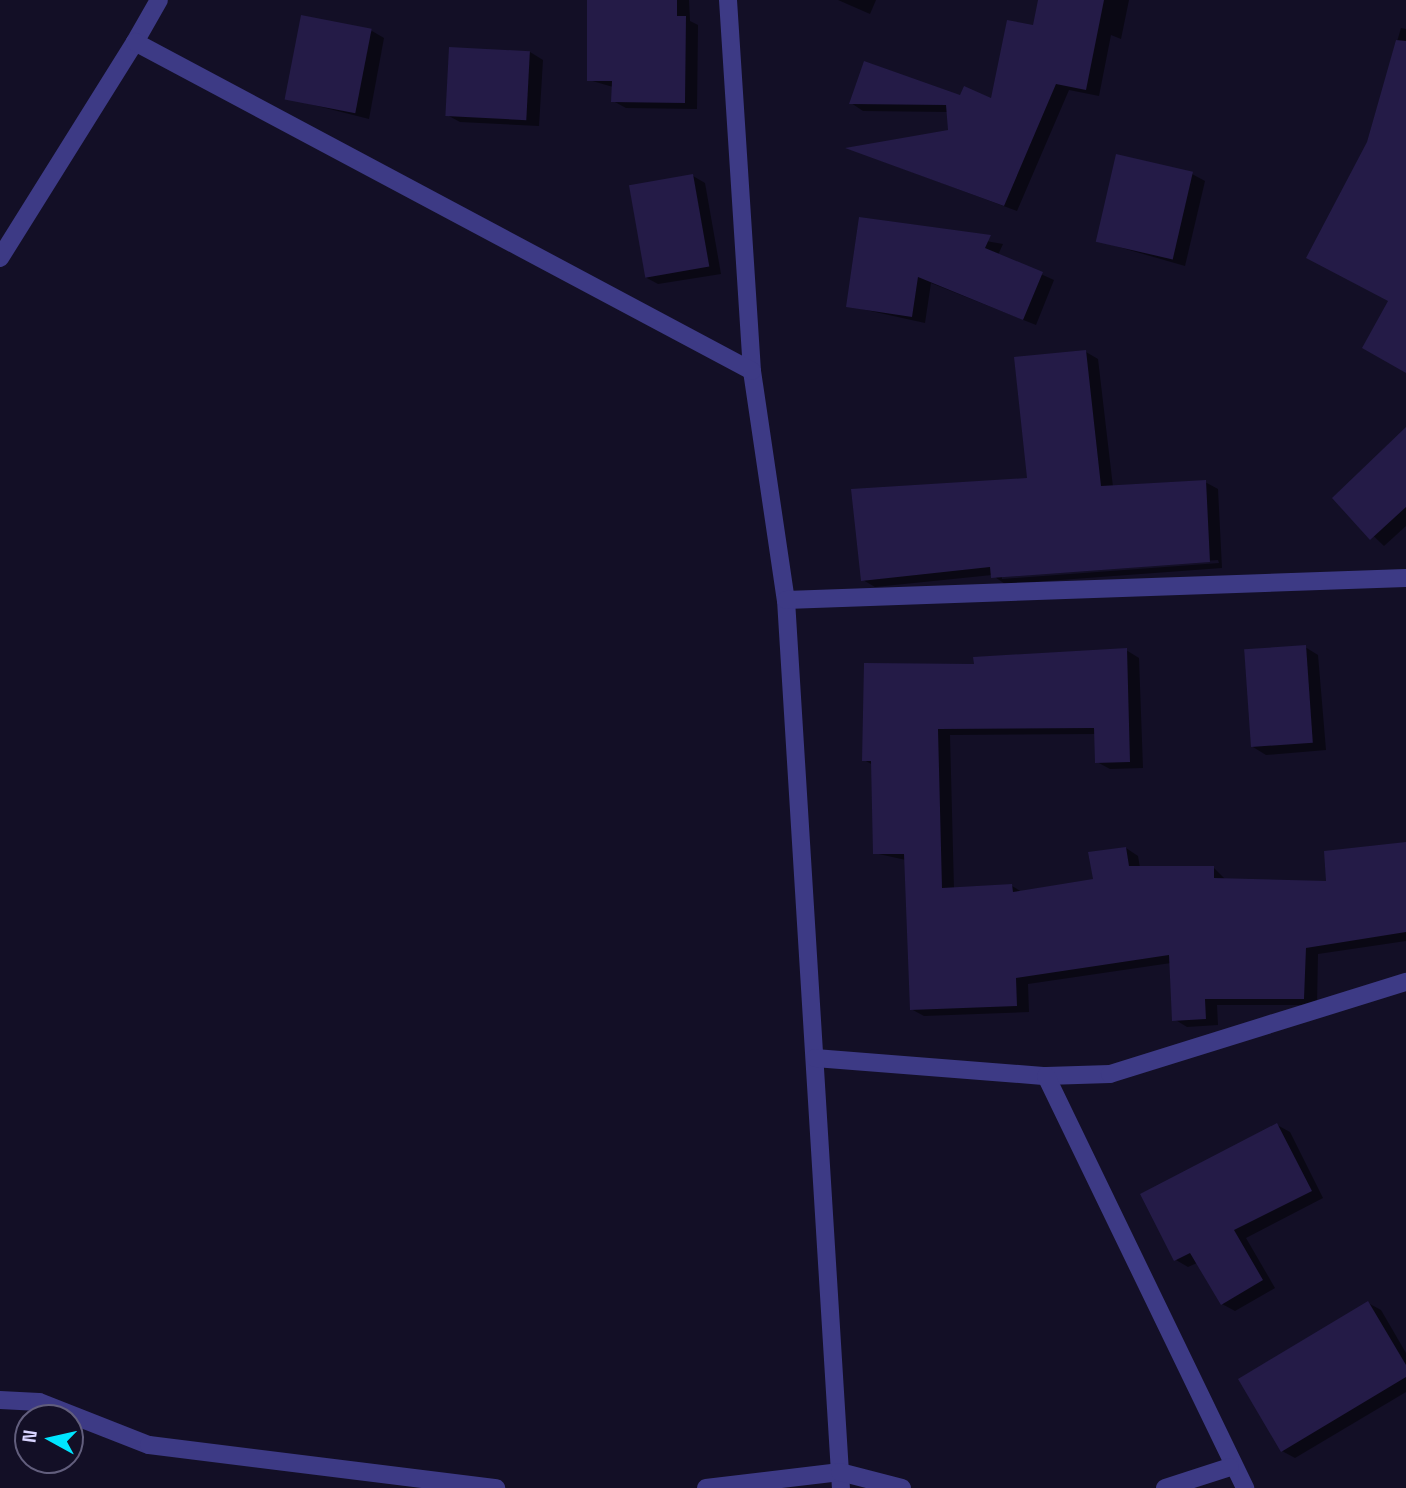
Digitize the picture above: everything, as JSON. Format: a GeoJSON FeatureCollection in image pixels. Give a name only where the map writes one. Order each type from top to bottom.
{"type":"FeatureCollection","features":[{"type":"Feature","properties":{"kind":"street"},"geometry":{"type":"LineString","coordinates":[[0,258],[159,0]]}},
{"type":"Feature","properties":{"kind":"street"},"geometry":{"type":"LineString","coordinates":[[728,0],[752,371],[786,600],[841,1480]]}},
{"type":"Feature","properties":{"kind":"street"},"geometry":{"type":"LineString","coordinates":[[135,42],[752,371]]}},
{"type":"Feature","properties":{"kind":"street"},"geometry":{"type":"LineString","coordinates":[[786,600],[1406,578]]}},
{"type":"Feature","properties":{"kind":"street"},"geometry":{"type":"LineString","coordinates":[[815,1058],[1046,1076],[1110,1074],[1406,982]]}},
{"type":"Feature","properties":{"kind":"street"},"geometry":{"type":"LineString","coordinates":[[1046,1076],[1230,1467],[1245,1488]]}},
{"type":"Feature","properties":{"kind":"street"},"geometry":{"type":"LineString","coordinates":[[0,1400],[39,1402],[149,1445],[496,1488]]}},
{"type":"Feature","properties":{"kind":"street"},"geometry":{"type":"LineString","coordinates":[[1165,1488],[1230,1467]]}},
{"type":"Feature","properties":{"kind":"street"},"geometry":{"type":"LineString","coordinates":[[706,1488],[841,1480],[902,1488]]}},
{"type":"Feature","properties":{"kind":"building"},"geometry":{"type":"Polygon","coordinates":[[[587,0],[677,0],[677,16],[686,16],[685,103],[611,102],[612,81],[587,81],[587,0]]]}},
{"type":"Feature","properties":{"kind":"building"},"geometry":{"type":"Polygon","coordinates":[[[1038,0],[1104,0],[1086,90],[1056,84],[1004,206],[845,148],[948,130],[946,105],[849,104],[864,61],[960,95],[964,86],[991,98],[1007,20],[1033,25],[1038,0]]]}},
{"type":"Feature","properties":{"kind":"building"},"geometry":{"type":"Polygon","coordinates":[[[301,15],[372,29],[355,113],[285,99],[301,15]]]}},
{"type":"Feature","properties":{"kind":"building"},"geometry":{"type":"Polygon","coordinates":[[[1396,40],[1406,41],[1406,373],[1362,348],[1388,301],[1306,258],[1367,142],[1396,40]]]}},
{"type":"Feature","properties":{"kind":"building"},"geometry":{"type":"Polygon","coordinates":[[[449,47],[530,51],[526,120],[445,116],[449,47]]]}},
{"type":"Feature","properties":{"kind":"building"},"geometry":{"type":"Polygon","coordinates":[[[1116,154],[1193,172],[1173,259],[1096,242],[1116,154]]]}},
{"type":"Feature","properties":{"kind":"building"},"geometry":{"type":"Polygon","coordinates":[[[693,174],[709,267],[645,278],[629,185],[693,174]]]}},
{"type":"Feature","properties":{"kind":"building"},"geometry":{"type":"Polygon","coordinates":[[[859,217],[991,235],[985,248],[1043,272],[1023,320],[918,277],[912,317],[846,307],[859,217]]]}},
{"type":"Feature","properties":{"kind":"building"},"geometry":{"type":"Polygon","coordinates":[[[1086,350],[1101,486],[1206,480],[1210,562],[991,578],[990,567],[861,581],[851,489],[1027,478],[1014,357],[1086,350]]]}},
{"type":"Feature","properties":{"kind":"building"},"geometry":{"type":"Polygon","coordinates":[[[1406,427],[1406,507],[1370,540],[1332,498],[1406,427]]]}},
{"type":"Feature","properties":{"kind":"building"},"geometry":{"type":"Polygon","coordinates":[[[1306,645],[1313,743],[1251,747],[1244,649],[1306,645]]]}},
{"type":"Feature","properties":{"kind":"building"},"geometry":{"type":"Polygon","coordinates":[[[1127,648],[1130,762],[1095,763],[1094,728],[938,729],[942,888],[1012,884],[1013,892],[1093,879],[1088,852],[1126,847],[1129,866],[1214,866],[1214,878],[1326,881],[1324,851],[1406,842],[1406,932],[1306,948],[1304,999],[1205,999],[1206,1019],[1172,1021],[1169,955],[1016,978],[1017,1006],[910,1010],[904,854],[873,854],[871,761],[862,761],[864,663],[974,664],[973,657],[1127,648]]]}},
{"type":"Feature","properties":{"kind":"building"},"geometry":{"type":"Polygon","coordinates":[[[1277,1123],[1312,1191],[1234,1230],[1263,1280],[1221,1305],[1190,1253],[1174,1261],[1140,1194],[1277,1123]]]}},
{"type":"Feature","properties":{"kind":"building"},"geometry":{"type":"Polygon","coordinates":[[[1368,1301],[1406,1365],[1406,1377],[1281,1452],[1238,1379],[1368,1301]]]}}]}
